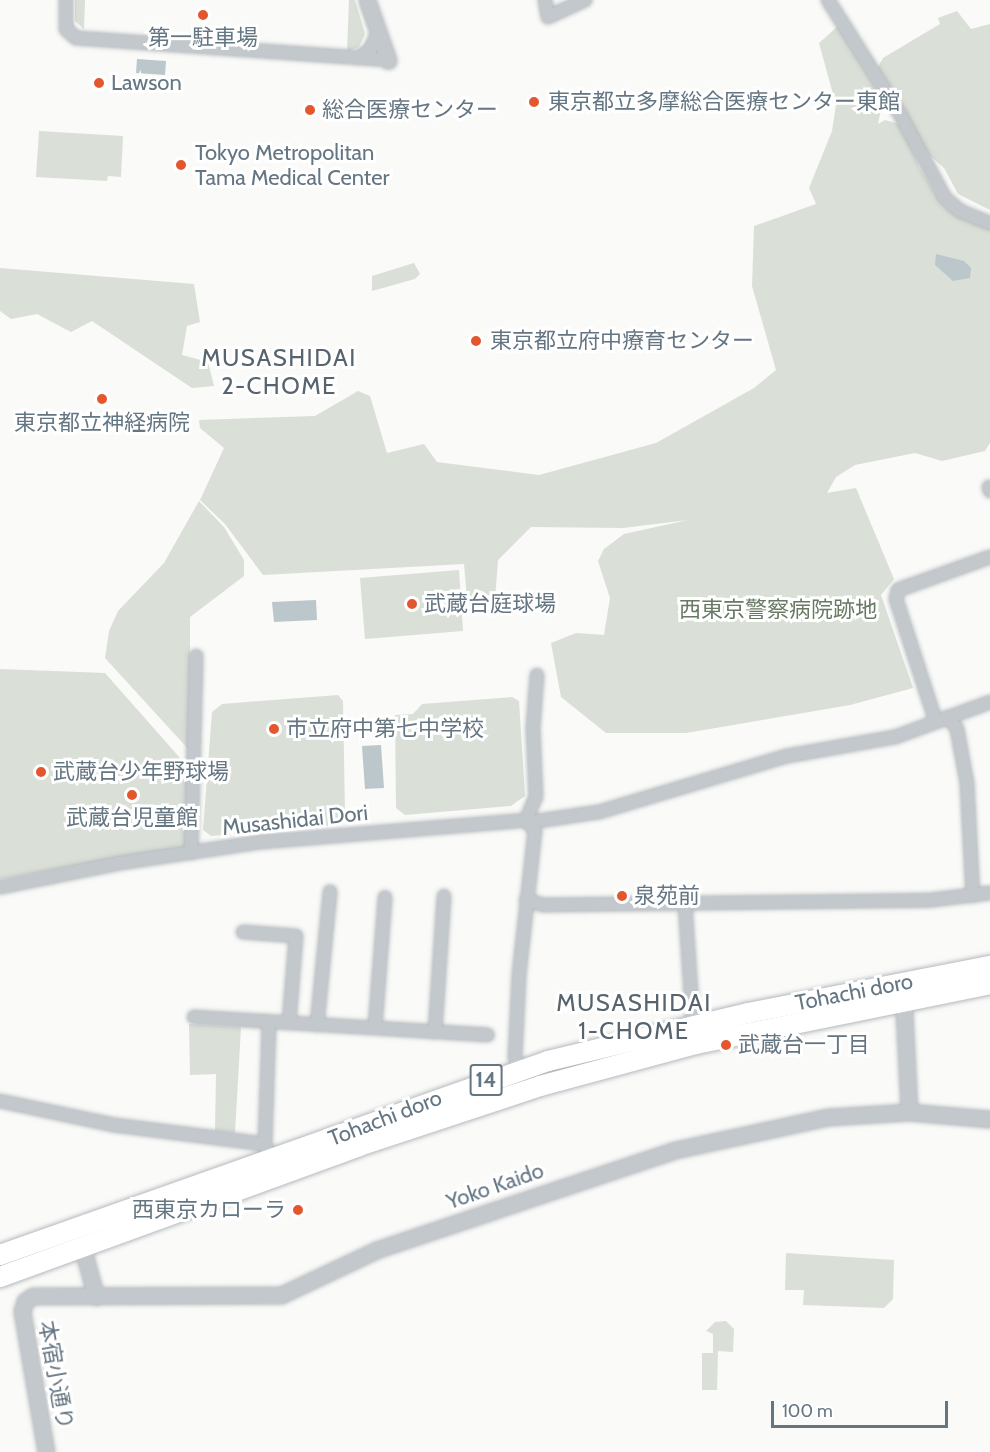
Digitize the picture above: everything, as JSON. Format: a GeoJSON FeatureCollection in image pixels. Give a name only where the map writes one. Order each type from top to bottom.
{"type":"FeatureCollection","features":[{"type":"Feature","properties":{"kind":"main road","name":"Tohachi doro"},"geometry":{"type":"LineString","coordinates":[[0,1255],[268,1152],[381,1118],[548,1061],[693,1025],[989,980]]}},
{"type":"Feature","properties":{"kind":"main road","name":"Tohachi doro"},"geometry":{"type":"LineString","coordinates":[[5,1272],[486,1104],[659,1054],[903,992]]}},
{"type":"Feature","properties":{"kind":"main road"},"geometry":{"type":"LineString","coordinates":[[548,1061],[542,1069],[551,1074],[600,1061],[659,1054]]}},
{"type":"Feature","properties":{"kind":"main road"},"geometry":{"type":"LineString","coordinates":[[381,1118],[435,1106],[484,1089],[492,1096],[486,1104]]}},
{"type":"Feature","properties":{"kind":"street"},"geometry":{"type":"LineString","coordinates":[[66,0],[66,29],[76,38],[388,60],[367,0]]}},
{"type":"Feature","properties":{"kind":"street"},"geometry":{"type":"LineString","coordinates":[[545,0],[548,17],[585,0]]}},
{"type":"Feature","properties":{"kind":"street"},"geometry":{"type":"LineString","coordinates":[[828,0],[901,116],[941,193],[960,211],[990,223]]}},
{"type":"Feature","properties":{"kind":"street"},"geometry":{"type":"LineString","coordinates":[[358,58],[370,50],[378,33]]}},
{"type":"Feature","properties":{"kind":"street"},"geometry":{"type":"LineString","coordinates":[[973,896],[967,783],[957,729],[942,718],[896,599],[898,590],[990,558]]}},
{"type":"Feature","properties":{"kind":"street"},"geometry":{"type":"LineString","coordinates":[[191,853],[196,656]]}},
{"type":"Feature","properties":{"kind":"street"},"geometry":{"type":"LineString","coordinates":[[519,1070],[515,1058],[516,1023],[526,900],[535,831],[529,821],[536,797],[533,728],[537,675]]}},
{"type":"Feature","properties":{"kind":"street","name":"Musashidai Dori"},"geometry":{"type":"LineString","coordinates":[[0,887],[120,863],[261,843],[599,813],[786,756],[895,737],[990,702]]}},
{"type":"Feature","properties":{"kind":"street"},"geometry":{"type":"LineString","coordinates":[[317,1025],[330,892]]}},
{"type":"Feature","properties":{"kind":"street"},"geometry":{"type":"LineString","coordinates":[[526,900],[544,905],[931,900],[990,893]]}},
{"type":"Feature","properties":{"kind":"street"},"geometry":{"type":"LineString","coordinates":[[435,1032],[444,896]]}},
{"type":"Feature","properties":{"kind":"street"},"geometry":{"type":"LineString","coordinates":[[375,1028],[386,897]]}},
{"type":"Feature","properties":{"kind":"street"},"geometry":{"type":"LineString","coordinates":[[685,903],[693,1025]]}},
{"type":"Feature","properties":{"kind":"street"},"geometry":{"type":"LineString","coordinates":[[243,932],[296,936],[289,1023]]}},
{"type":"Feature","properties":{"kind":"street"},"geometry":{"type":"LineString","coordinates":[[903,992],[909,1112]]}},
{"type":"Feature","properties":{"kind":"street"},"geometry":{"type":"LineString","coordinates":[[194,1017],[487,1035]]}},
{"type":"Feature","properties":{"kind":"street"},"geometry":{"type":"LineString","coordinates":[[0,1101],[114,1125],[268,1152],[269,1022]]}},
{"type":"Feature","properties":{"kind":"street","name":"Yoko Kaido"},"geometry":{"type":"LineString","coordinates":[[22,1306],[33,1296],[281,1294],[376,1250],[652,1156],[809,1120],[909,1112],[990,1119]]}},
{"type":"Feature","properties":{"kind":"street"},"geometry":{"type":"LineString","coordinates":[[82,1246],[96,1297]]}},
{"type":"Feature","properties":{"kind":"street","name":"本宿小通り"},"geometry":{"type":"LineString","coordinates":[[22,1306],[46,1452]]}},
{"type":"Feature","properties":{"kind":"green space"},"geometry":{"type":"Polygon","coordinates":[[[75,0],[85,0],[84,29],[75,21],[75,0]]]}},
{"type":"Feature","properties":{"kind":"green space"},"geometry":{"type":"Polygon","coordinates":[[[349,0],[355,0],[365,34],[359,47],[347,52],[349,0]]]}},
{"type":"Feature","properties":{"kind":"green space"},"geometry":{"type":"Polygon","coordinates":[[[957,11],[971,29],[990,24],[990,210],[958,194],[944,168],[927,153],[877,69],[883,58],[940,24],[938,18],[957,11]]]}},
{"type":"Feature","properties":{"kind":"green space","name":"西東京警察病院跡地"},"geometry":{"type":"Polygon","coordinates":[[[838,26],[883,100],[878,124],[885,120],[902,125],[919,167],[939,200],[959,216],[990,228],[990,443],[985,451],[942,461],[915,453],[855,465],[836,477],[827,493],[856,488],[894,579],[881,595],[913,688],[850,705],[686,733],[606,733],[561,697],[551,643],[576,633],[604,635],[610,598],[598,561],[604,549],[624,534],[688,520],[623,528],[531,527],[498,560],[495,599],[467,599],[464,564],[263,575],[225,524],[200,500],[224,448],[200,428],[199,420],[315,416],[358,391],[370,396],[387,453],[424,444],[437,462],[539,475],[656,443],[754,388],[776,370],[752,286],[754,226],[816,204],[809,188],[832,131],[836,105],[819,43],[838,26]]]}},
{"type":"Feature","properties":{"kind":"green space"},"geometry":{"type":"Polygon","coordinates":[[[39,131],[123,136],[121,177],[108,176],[107,181],[36,177],[39,131]]]}},
{"type":"Feature","properties":{"kind":"green space"},"geometry":{"type":"Polygon","coordinates":[[[414,263],[420,274],[415,279],[372,291],[372,276],[414,263]]]}},
{"type":"Feature","properties":{"kind":"green space"},"geometry":{"type":"Polygon","coordinates":[[[0,268],[194,284],[200,322],[187,326],[182,355],[208,362],[214,386],[192,388],[92,321],[71,332],[37,314],[11,319],[0,311],[0,268]]]}},
{"type":"Feature","properties":{"kind":"green space"},"geometry":{"type":"Polygon","coordinates":[[[199,501],[224,527],[244,560],[244,576],[190,617],[190,751],[105,658],[109,631],[118,611],[164,563],[199,501]]]}},
{"type":"Feature","properties":{"kind":"green space","name":"武蔵台庭球場"},"geometry":{"type":"Polygon","coordinates":[[[459,570],[463,631],[365,639],[360,578],[459,570]]]}},
{"type":"Feature","properties":{"kind":"green space"},"geometry":{"type":"Polygon","coordinates":[[[0,669],[105,673],[188,767],[185,847],[0,879],[0,669]]]}},
{"type":"Feature","properties":{"kind":"green space"},"geometry":{"type":"Polygon","coordinates":[[[338,695],[343,701],[345,813],[336,825],[211,836],[203,830],[212,712],[222,704],[338,695]]]}},
{"type":"Feature","properties":{"kind":"green space"},"geometry":{"type":"Polygon","coordinates":[[[512,697],[519,701],[525,796],[511,806],[405,815],[396,808],[395,715],[413,714],[422,704],[512,697]]]}},
{"type":"Feature","properties":{"kind":"green space"},"geometry":{"type":"Polygon","coordinates":[[[189,1024],[241,1027],[235,1133],[215,1131],[216,1074],[190,1075],[189,1024]]]}},
{"type":"Feature","properties":{"kind":"green space"},"geometry":{"type":"Polygon","coordinates":[[[786,1253],[894,1260],[893,1299],[884,1308],[803,1305],[804,1290],[785,1290],[786,1253]]]}},
{"type":"Feature","properties":{"kind":"green space"},"geometry":{"type":"Polygon","coordinates":[[[726,1321],[734,1329],[733,1352],[718,1351],[717,1390],[702,1390],[702,1353],[713,1353],[713,1334],[706,1331],[715,1322],[726,1321]]]}},
{"type":"Feature","properties":{"kind":"shaded area"},"geometry":{"type":"Polygon","coordinates":[[[137,59],[166,61],[165,75],[136,73],[137,59]]]}},
{"type":"Feature","properties":{"kind":"shaded area"},"geometry":{"type":"Polygon","coordinates":[[[936,254],[964,261],[971,268],[970,278],[953,281],[935,265],[936,254]]]}},
{"type":"Feature","properties":{"kind":"shaded area"},"geometry":{"type":"Polygon","coordinates":[[[316,600],[317,620],[274,622],[272,602],[316,600]]]}},
{"type":"Feature","properties":{"kind":"shaded area"},"geometry":{"type":"Polygon","coordinates":[[[381,745],[384,788],[365,789],[362,746],[381,745]]]}},
{"type":"Feature","properties":{"kind":"place","name":"第一駐車場"},"geometry":{"type":"Point","coordinates":[203,15]}},
{"type":"Feature","properties":{"kind":"place","name":"Lawson"},"geometry":{"type":"Point","coordinates":[99,83]}},
{"type":"Feature","properties":{"kind":"place","name":"東京都立多摩総合医療センター東館"},"geometry":{"type":"Point","coordinates":[534,102]}},
{"type":"Feature","properties":{"kind":"place","name":"総合医療センター"},"geometry":{"type":"Point","coordinates":[310,110]}},
{"type":"Feature","properties":{"kind":"place","name":"Tokyo Metropolitan Tama Medical Center"},"geometry":{"type":"Point","coordinates":[181,165]}},
{"type":"Feature","properties":{"kind":"place","name":"東京都立府中療育センター"},"geometry":{"type":"Point","coordinates":[476,341]}},
{"type":"Feature","properties":{"kind":"place","name":"東京都立神経病院"},"geometry":{"type":"Point","coordinates":[102,399]}},
{"type":"Feature","properties":{"kind":"place","name":"武蔵台庭球場"},"geometry":{"type":"Point","coordinates":[412,604]}},
{"type":"Feature","properties":{"kind":"place","name":"市立府中第七中学校"},"geometry":{"type":"Point","coordinates":[274,729]}},
{"type":"Feature","properties":{"kind":"place","name":"武蔵台少年野球場"},"geometry":{"type":"Point","coordinates":[41,772]}},
{"type":"Feature","properties":{"kind":"place","name":"武蔵台児童館"},"geometry":{"type":"Point","coordinates":[132,795]}},
{"type":"Feature","properties":{"kind":"place","name":"泉苑前"},"geometry":{"type":"Point","coordinates":[622,896]}},
{"type":"Feature","properties":{"kind":"place","name":"武蔵台一丁目"},"geometry":{"type":"Point","coordinates":[726,1045]}},
{"type":"Feature","properties":{"kind":"place","name":"西東京カローラ"},"geometry":{"type":"Point","coordinates":[298,1210]}},
{"type":"Feature","properties":{"kind":"district","name":"MUSASHIDAI 2-CHOME"},"geometry":{"type":"Point","coordinates":[279,372]}},
{"type":"Feature","properties":{"kind":"district","name":"MUSASHIDAI 1-CHOME"},"geometry":{"type":"Point","coordinates":[634,1017]}}]}
